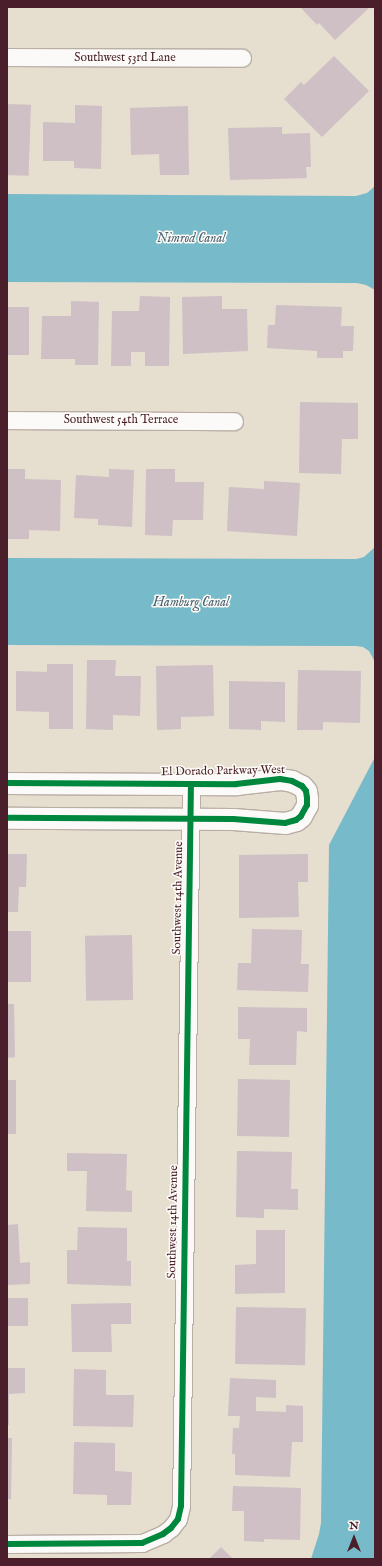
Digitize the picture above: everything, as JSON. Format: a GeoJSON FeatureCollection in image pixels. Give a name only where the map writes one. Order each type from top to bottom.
{"type":"FeatureCollection","features":[{"type":"Feature","properties":{"kind":"street","name":"Southwest 53rd Lane"},"geometry":{"type":"LineString","coordinates":[[7,57],[242,58]]}},
{"type":"Feature","properties":{"kind":"street","name":"Southwest 54th Terrace"},"geometry":{"type":"LineString","coordinates":[[7,420],[234,421]]}},
{"type":"Feature","properties":{"kind":"street","name":"El Dorado Parkway West"},"geometry":{"type":"LineString","coordinates":[[7,783],[236,784],[280,779],[292,781],[302,786],[306,791],[307,798],[307,805],[301,816],[296,820],[285,823],[190,819],[7,818]]}},
{"type":"Feature","properties":{"kind":"street","name":"Southwest 14th Avenue"},"geometry":{"type":"LineString","coordinates":[[7,1544],[132,1543],[147,1541],[163,1534],[171,1528],[178,1519],[181,1506],[191,784]]}},
{"type":"Feature","properties":{"kind":"water","name":"Nimrod Canal"},"geometry":{"type":"Polygon","coordinates":[[[375,186],[375,290],[366,285],[357,283],[7,282],[7,194],[356,196],[367,193],[375,186]]]}},
{"type":"Feature","properties":{"kind":"water","name":"Hamburg Canal"},"geometry":{"type":"Polygon","coordinates":[[[375,547],[375,662],[369,651],[363,647],[356,646],[7,645],[7,558],[356,559],[364,557],[375,547]]]}},
{"type":"Feature","properties":{"kind":"water"},"geometry":{"type":"Polygon","coordinates":[[[375,757],[375,1559],[311,1559],[321,1523],[329,845],[375,757]]]}},
{"type":"Feature","properties":{"kind":"building"},"geometry":{"type":"Polygon","coordinates":[[[300,7],[369,8],[335,40],[319,23],[317,25],[300,7]]]}},
{"type":"Feature","properties":{"kind":"building"},"geometry":{"type":"Polygon","coordinates":[[[334,56],[369,91],[322,137],[284,99],[301,82],[304,85],[334,56]]]}},
{"type":"Feature","properties":{"kind":"building"},"geometry":{"type":"Polygon","coordinates":[[[7,104],[31,105],[29,176],[7,175],[7,104]]]}},
{"type":"Feature","properties":{"kind":"building"},"geometry":{"type":"Polygon","coordinates":[[[75,105],[102,106],[101,169],[74,168],[74,161],[43,161],[43,122],[75,123],[75,105]]]}},
{"type":"Feature","properties":{"kind":"building"},"geometry":{"type":"Polygon","coordinates":[[[188,106],[189,175],[160,175],[159,154],[131,155],[130,108],[188,106]]]}},
{"type":"Feature","properties":{"kind":"building"},"geometry":{"type":"Polygon","coordinates":[[[282,127],[282,134],[310,133],[311,167],[306,167],[307,178],[230,180],[228,128],[282,127]]]}},
{"type":"Feature","properties":{"kind":"building"},"geometry":{"type":"Polygon","coordinates":[[[140,296],[170,297],[169,366],[145,366],[145,352],[131,352],[131,366],[111,366],[112,311],[139,311],[140,296]]]}},
{"type":"Feature","properties":{"kind":"building"},"geometry":{"type":"Polygon","coordinates":[[[222,296],[222,309],[247,309],[248,351],[183,354],[182,297],[222,296]]]}},
{"type":"Feature","properties":{"kind":"building"},"geometry":{"type":"Polygon","coordinates":[[[71,301],[99,302],[98,365],[75,365],[75,359],[41,359],[42,316],[71,316],[71,301]]]}},
{"type":"Feature","properties":{"kind":"building"},"geometry":{"type":"Polygon","coordinates":[[[276,305],[342,307],[341,326],[354,326],[353,351],[343,351],[343,358],[317,358],[317,351],[267,348],[268,325],[275,325],[276,305]]]}},
{"type":"Feature","properties":{"kind":"building"},"geometry":{"type":"Polygon","coordinates":[[[7,307],[29,307],[29,355],[7,355],[7,307]]]}},
{"type":"Feature","properties":{"kind":"building"},"geometry":{"type":"Polygon","coordinates":[[[300,402],[358,403],[358,439],[342,439],[341,474],[299,473],[300,402]]]}},
{"type":"Feature","properties":{"kind":"building"},"geometry":{"type":"Polygon","coordinates":[[[7,469],[25,469],[25,479],[61,480],[60,531],[29,530],[29,539],[7,539],[7,469]]]}},
{"type":"Feature","properties":{"kind":"building"},"geometry":{"type":"Polygon","coordinates":[[[109,469],[134,470],[132,527],[98,525],[98,519],[74,518],[76,475],[109,477],[109,469]]]}},
{"type":"Feature","properties":{"kind":"building"},"geometry":{"type":"Polygon","coordinates":[[[146,469],[175,469],[175,482],[204,482],[203,520],[173,520],[172,536],[145,535],[146,469]]]}},
{"type":"Feature","properties":{"kind":"building"},"geometry":{"type":"Polygon","coordinates":[[[264,481],[300,483],[297,536],[227,531],[229,487],[264,489],[264,481]]]}},
{"type":"Feature","properties":{"kind":"building"},"geometry":{"type":"Polygon","coordinates":[[[87,660],[116,660],[115,676],[141,676],[140,716],[113,715],[113,730],[86,729],[87,660]]]}},
{"type":"Feature","properties":{"kind":"building"},"geometry":{"type":"Polygon","coordinates":[[[47,664],[73,664],[73,729],[49,729],[49,712],[16,711],[16,671],[47,672],[47,664]]]}},
{"type":"Feature","properties":{"kind":"building"},"geometry":{"type":"Polygon","coordinates":[[[213,665],[214,716],[181,717],[181,729],[157,730],[156,666],[213,665]]]}},
{"type":"Feature","properties":{"kind":"building"},"geometry":{"type":"Polygon","coordinates":[[[298,670],[361,671],[360,723],[323,722],[323,730],[297,730],[298,670]]]}},
{"type":"Feature","properties":{"kind":"building"},"geometry":{"type":"Polygon","coordinates":[[[229,681],[285,682],[285,722],[261,721],[261,730],[229,729],[229,681]]]}},
{"type":"Feature","properties":{"kind":"building"},"geometry":{"type":"Polygon","coordinates":[[[7,854],[27,854],[26,887],[19,887],[18,912],[7,912],[7,854]]]}},
{"type":"Feature","properties":{"kind":"building"},"geometry":{"type":"Polygon","coordinates":[[[308,854],[308,882],[298,882],[299,917],[239,918],[239,855],[308,854]]]}},
{"type":"Feature","properties":{"kind":"building"},"geometry":{"type":"Polygon","coordinates":[[[252,929],[302,930],[301,964],[309,964],[308,992],[237,990],[238,963],[251,963],[252,929]]]}},
{"type":"Feature","properties":{"kind":"building"},"geometry":{"type":"Polygon","coordinates":[[[7,931],[31,931],[31,982],[7,982],[7,931]]]}},
{"type":"Feature","properties":{"kind":"building"},"geometry":{"type":"Polygon","coordinates":[[[132,935],[133,1000],[86,1001],[85,936],[132,935]]]}},
{"type":"Feature","properties":{"kind":"building"},"geometry":{"type":"Polygon","coordinates":[[[7,1004],[14,1004],[15,1057],[7,1058],[7,1004]]]}},
{"type":"Feature","properties":{"kind":"building"},"geometry":{"type":"Polygon","coordinates":[[[238,1007],[307,1008],[307,1032],[297,1031],[296,1065],[249,1065],[250,1039],[238,1039],[238,1007]]]}},
{"type":"Feature","properties":{"kind":"building"},"geometry":{"type":"Polygon","coordinates":[[[238,1079],[290,1080],[289,1137],[237,1136],[238,1079]]]}},
{"type":"Feature","properties":{"kind":"building"},"geometry":{"type":"Polygon","coordinates":[[[7,1080],[16,1080],[16,1134],[7,1134],[7,1080]]]}},
{"type":"Feature","properties":{"kind":"building"},"geometry":{"type":"Polygon","coordinates":[[[237,1151],[292,1152],[291,1189],[298,1189],[298,1210],[264,1209],[264,1218],[236,1217],[237,1151]]]}},
{"type":"Feature","properties":{"kind":"building"},"geometry":{"type":"Polygon","coordinates":[[[67,1153],[127,1154],[126,1190],[132,1191],[132,1212],[86,1211],[87,1171],[67,1171],[67,1153]]]}},
{"type":"Feature","properties":{"kind":"building"},"geometry":{"type":"Polygon","coordinates":[[[18,1224],[20,1263],[30,1262],[30,1284],[7,1285],[7,1225],[18,1224]]]}},
{"type":"Feature","properties":{"kind":"building"},"geometry":{"type":"Polygon","coordinates":[[[78,1227],[127,1228],[127,1261],[131,1261],[131,1286],[67,1284],[67,1250],[77,1250],[78,1227]]]}},
{"type":"Feature","properties":{"kind":"building"},"geometry":{"type":"Polygon","coordinates":[[[256,1230],[285,1230],[285,1293],[235,1294],[235,1265],[256,1264],[256,1230]]]}},
{"type":"Feature","properties":{"kind":"building"},"geometry":{"type":"Polygon","coordinates":[[[7,1298],[28,1298],[28,1326],[7,1326],[7,1298]]]}},
{"type":"Feature","properties":{"kind":"building"},"geometry":{"type":"Polygon","coordinates":[[[131,1303],[131,1324],[111,1324],[112,1352],[72,1352],[71,1304],[131,1303]]]}},
{"type":"Feature","properties":{"kind":"building"},"geometry":{"type":"Polygon","coordinates":[[[236,1307],[306,1308],[305,1365],[235,1364],[236,1307]]]}},
{"type":"Feature","properties":{"kind":"building"},"geometry":{"type":"Polygon","coordinates":[[[7,1368],[25,1368],[25,1393],[9,1394],[9,1425],[7,1425],[7,1368]]]}},
{"type":"Feature","properties":{"kind":"building"},"geometry":{"type":"Polygon","coordinates":[[[74,1369],[106,1370],[106,1395],[134,1395],[133,1427],[73,1426],[74,1369]]]}},
{"type":"Feature","properties":{"kind":"building"},"geometry":{"type":"Polygon","coordinates":[[[230,1378],[276,1380],[276,1398],[256,1397],[256,1411],[286,1412],[286,1405],[303,1406],[303,1442],[292,1442],[290,1477],[235,1475],[235,1454],[232,1454],[233,1428],[239,1428],[240,1416],[228,1416],[230,1378]]]}},
{"type":"Feature","properties":{"kind":"building"},"geometry":{"type":"Polygon","coordinates":[[[7,1438],[12,1438],[11,1499],[7,1499],[7,1438]]]}},
{"type":"Feature","properties":{"kind":"building"},"geometry":{"type":"Polygon","coordinates":[[[74,1442],[115,1443],[115,1471],[132,1472],[131,1505],[107,1505],[107,1495],[73,1494],[74,1442]]]}},
{"type":"Feature","properties":{"kind":"building"},"geometry":{"type":"Polygon","coordinates":[[[233,1486],[301,1488],[300,1540],[264,1539],[264,1542],[244,1541],[244,1511],[232,1511],[233,1486]]]}},
{"type":"Feature","properties":{"kind":"building"},"geometry":{"type":"Polygon","coordinates":[[[221,1547],[233,1559],[209,1559],[221,1547]]]}},
{"type":"Feature","properties":{"kind":"cycle path"},"geometry":{"type":"LineString","coordinates":[[7,783],[236,784],[280,779],[292,781],[302,786],[306,791],[307,798],[307,805],[301,816],[296,820],[285,823],[233,819],[7,818]]}},
{"type":"Feature","properties":{"kind":"cycle path"},"geometry":{"type":"LineString","coordinates":[[7,1544],[142,1543],[163,1534],[171,1528],[178,1519],[181,1506],[191,784]]}}]}
